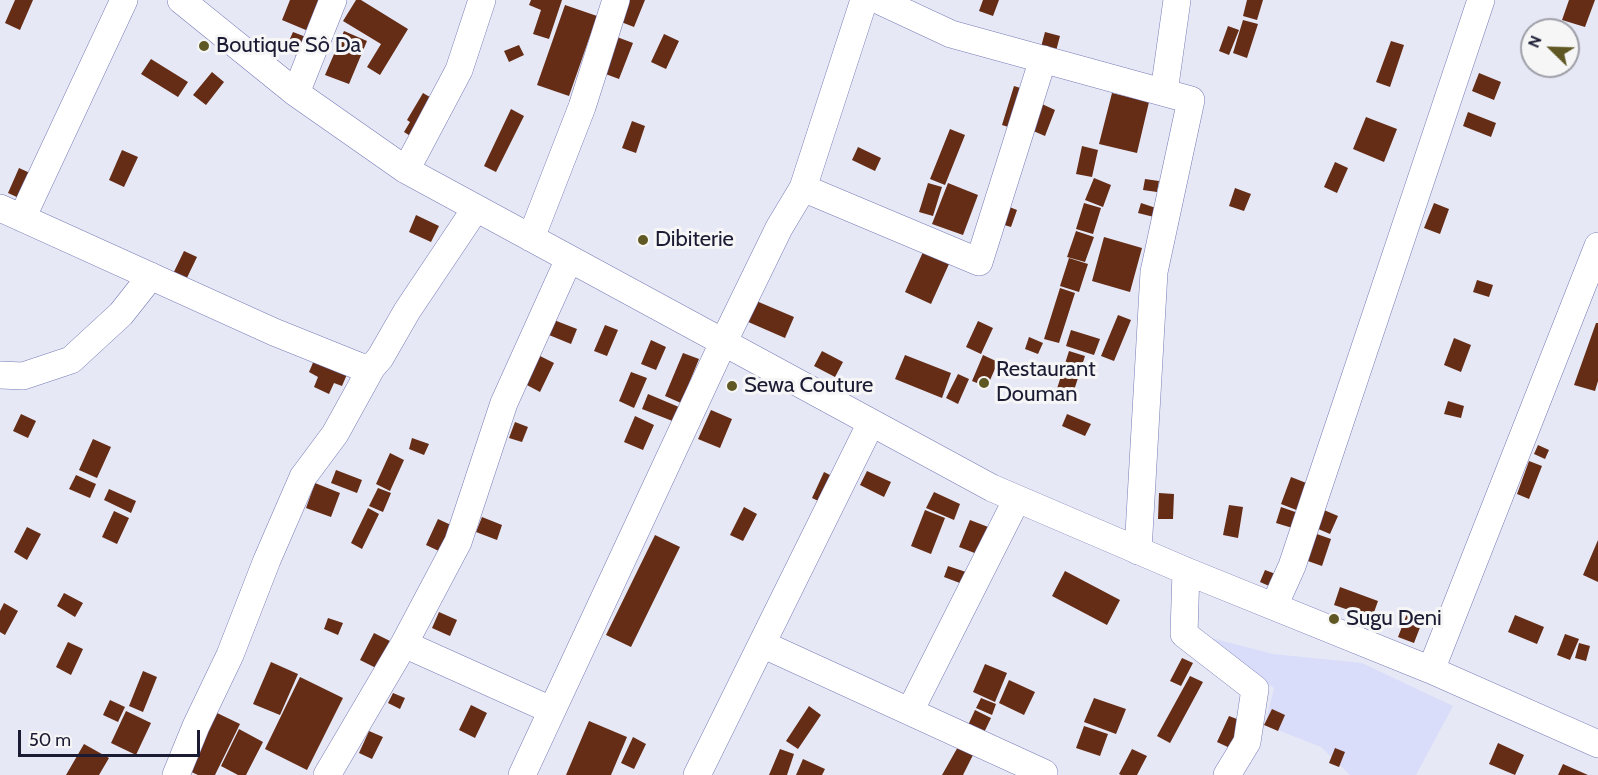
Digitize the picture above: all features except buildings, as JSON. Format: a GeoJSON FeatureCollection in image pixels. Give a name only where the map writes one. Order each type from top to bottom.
{"type":"FeatureCollection","features":[{"type":"Feature","properties":{"kind":"street"},"geometry":{"type":"LineString","coordinates":[[124,0],[11,213],[274,332],[361,368],[372,367]]}},
{"type":"Feature","properties":{"kind":"street"},"geometry":{"type":"LineString","coordinates":[[181,0],[296,93],[406,170],[992,488],[1186,571],[1431,670],[1598,744]]}},
{"type":"Feature","properties":{"kind":"street"},"geometry":{"type":"LineString","coordinates":[[296,93],[333,0]]}},
{"type":"Feature","properties":{"kind":"street"},"geometry":{"type":"LineString","coordinates":[[406,170],[459,69],[482,0]]}},
{"type":"Feature","properties":{"kind":"street"},"geometry":{"type":"LineString","coordinates":[[531,238],[582,107],[616,0]]}},
{"type":"Feature","properties":{"kind":"street"},"geometry":{"type":"LineString","coordinates":[[522,775],[723,343],[779,228],[803,188],[864,0]]}},
{"type":"Feature","properties":{"kind":"street"},"geometry":{"type":"LineString","coordinates":[[878,0],[951,34],[1191,100],[1154,272],[1138,551]]}},
{"type":"Feature","properties":{"kind":"street"},"geometry":{"type":"LineString","coordinates":[[1164,92],[1177,0]]}},
{"type":"Feature","properties":{"kind":"street"},"geometry":{"type":"LineString","coordinates":[[1274,606],[1292,566],[1482,0]]}},
{"type":"Feature","properties":{"kind":"street"},"geometry":{"type":"LineString","coordinates":[[803,188],[979,262],[1042,59]]}},
{"type":"Feature","properties":{"kind":"street"},"geometry":{"type":"LineString","coordinates":[[176,775],[196,726],[230,655],[267,560],[303,477],[335,434],[372,367],[476,208]]}},
{"type":"Feature","properties":{"kind":"street"},"geometry":{"type":"LineString","coordinates":[[1431,670],[1598,246]]}},
{"type":"Feature","properties":{"kind":"street"},"geometry":{"type":"LineString","coordinates":[[327,775],[404,644],[458,542],[504,403],[569,259]]}},
{"type":"Feature","properties":{"kind":"street"},"geometry":{"type":"LineString","coordinates":[[0,375],[23,376],[71,360],[121,314],[151,276]]}},
{"type":"Feature","properties":{"kind":"street"},"geometry":{"type":"LineString","coordinates":[[697,775],[871,423]]}},
{"type":"Feature","properties":{"kind":"street"},"geometry":{"type":"LineString","coordinates":[[910,711],[1017,499]]}},
{"type":"Feature","properties":{"kind":"street"},"geometry":{"type":"LineString","coordinates":[[1186,571],[1184,634],[1255,689],[1247,742],[1227,775]]}},
{"type":"Feature","properties":{"kind":"street"},"geometry":{"type":"LineString","coordinates":[[404,644],[551,710]]}},
{"type":"Feature","properties":{"kind":"street"},"geometry":{"type":"LineString","coordinates":[[762,644],[1044,773]]}},
{"type":"Feature","properties":{"kind":"shaded area"},"geometry":{"type":"Polygon","coordinates":[[[1196,634],[1273,654],[1362,663],[1453,706],[1416,775],[1350,775],[1321,747],[1265,725],[1274,688],[1196,634]]]}},
{"type":"Feature","properties":{"kind":"place","name":"Boutique Sô Da"},"geometry":{"type":"Point","coordinates":[204,46]}},
{"type":"Feature","properties":{"kind":"place","name":"Dibiterie"},"geometry":{"type":"Point","coordinates":[643,240]}},
{"type":"Feature","properties":{"kind":"place","name":"Restaurant Douman"},"geometry":{"type":"Point","coordinates":[984,383]}},
{"type":"Feature","properties":{"kind":"place","name":"Sewa Couture"},"geometry":{"type":"Point","coordinates":[732,386]}},
{"type":"Feature","properties":{"kind":"place","name":"Sugu Deni"},"geometry":{"type":"Point","coordinates":[1334,619]}}]}
